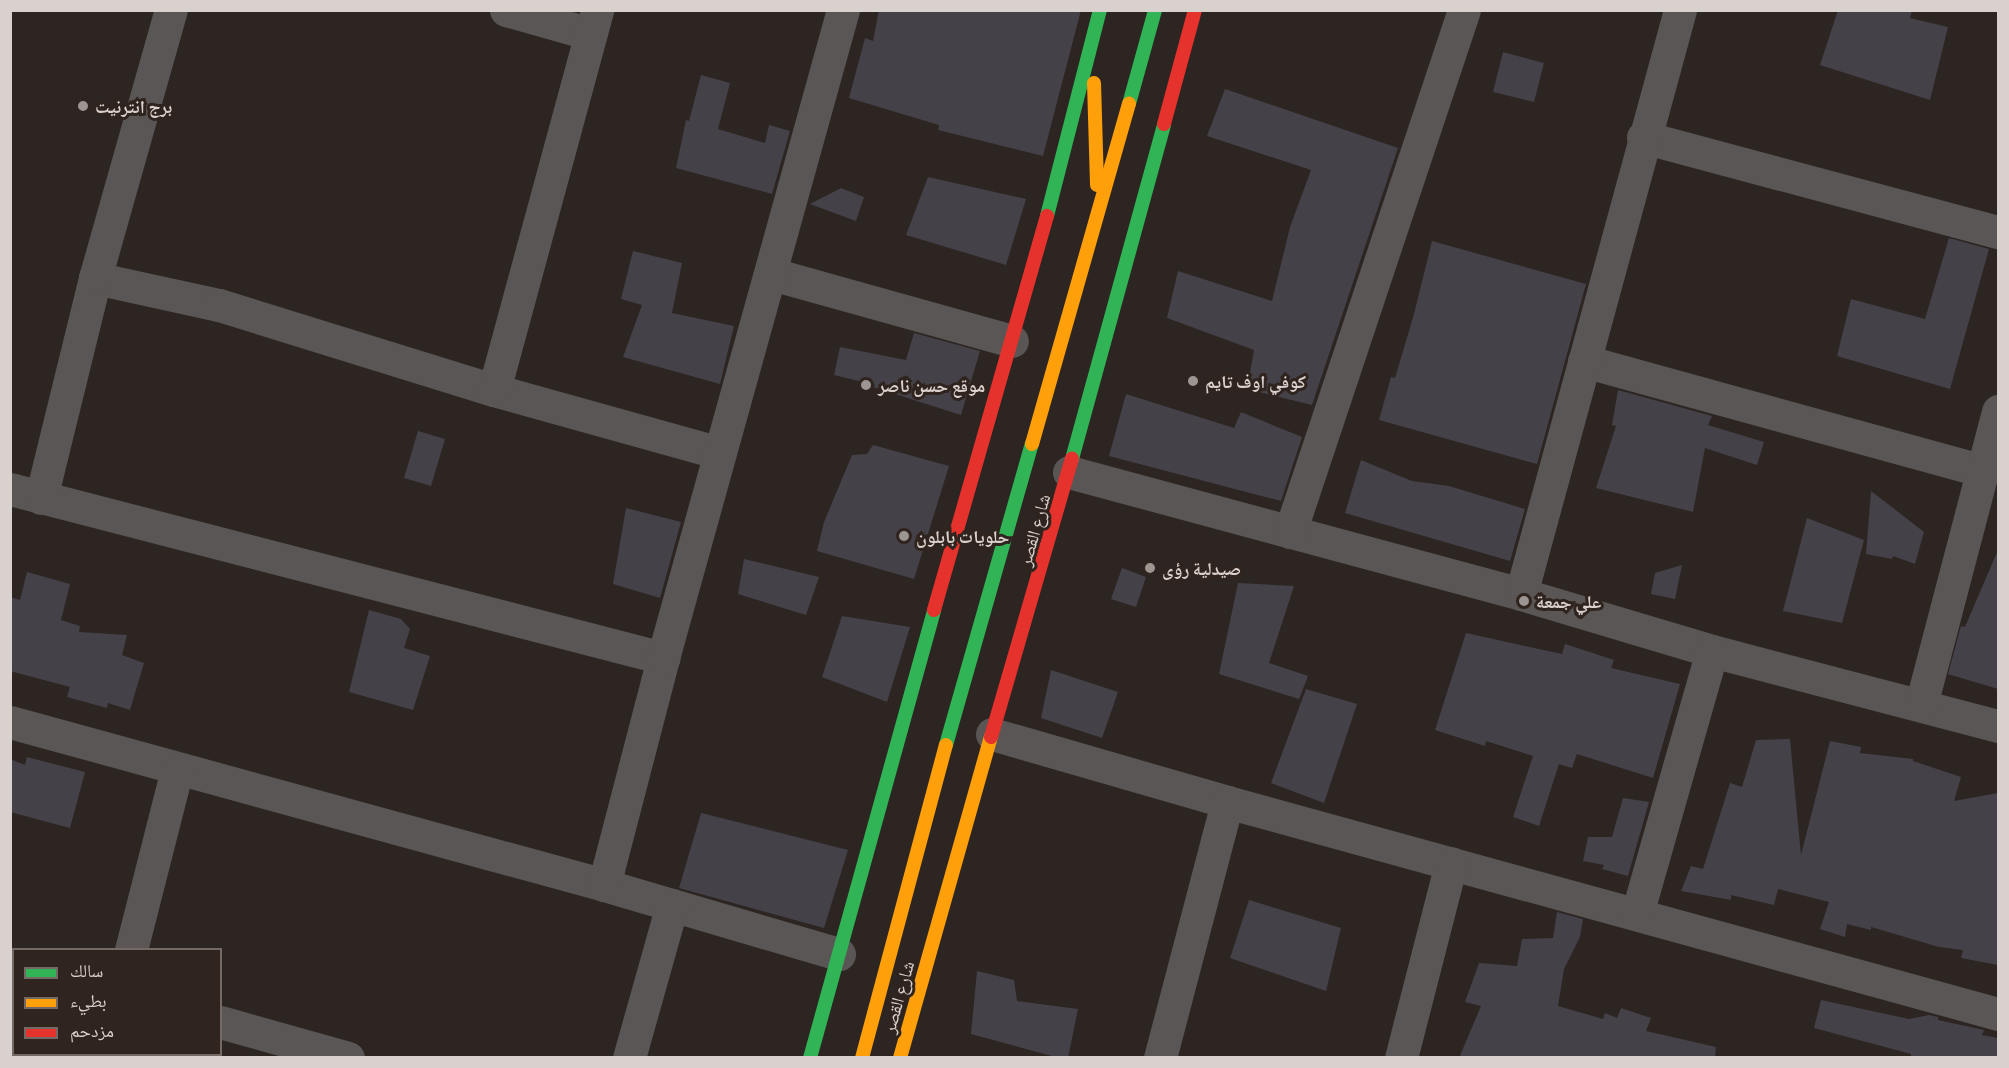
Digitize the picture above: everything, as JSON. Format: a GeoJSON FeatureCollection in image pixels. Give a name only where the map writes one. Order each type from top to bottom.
{"type":"FeatureCollection","features":[{"type":"Feature","properties":{"kind":"street"},"geometry":{"type":"LineString","coordinates":[[171,10],[95,278],[26,494],[663,658]]}},
{"type":"Feature","properties":{"kind":"street"},"geometry":{"type":"LineString","coordinates":[[494,390],[594,22],[506,10]]}},
{"type":"Feature","properties":{"kind":"street"},"geometry":{"type":"LineString","coordinates":[[604,885],[663,658],[719,453],[772,274],[843,10]]}},
{"type":"Feature","properties":{"kind":"street"},"geometry":{"type":"LineString","coordinates":[[1098,217],[1094,71],[1100,10]]}},
{"type":"Feature","properties":{"kind":"street","name":"شارع القصر"},"geometry":{"type":"LineString","coordinates":[[862,1058],[970,654],[1098,217],[1155,10]]}},
{"type":"Feature","properties":{"kind":"street","name":"شارع القصر"},"geometry":{"type":"LineString","coordinates":[[900,1058],[992,734],[1048,548],[1195,10]]}},
{"type":"Feature","properties":{"kind":"street"},"geometry":{"type":"LineString","coordinates":[[1290,532],[1464,10]]}},
{"type":"Feature","properties":{"kind":"street"},"geometry":{"type":"LineString","coordinates":[[1521,594],[1643,137],[1680,10]]}},
{"type":"Feature","properties":{"kind":"street"},"geometry":{"type":"LineString","coordinates":[[810,1058],[1012,341],[1097,28]]}},
{"type":"Feature","properties":{"kind":"street"},"geometry":{"type":"LineString","coordinates":[[1643,137],[1998,232]]}},
{"type":"Feature","properties":{"kind":"street"},"geometry":{"type":"LineString","coordinates":[[772,274],[1012,341]]}},
{"type":"Feature","properties":{"kind":"street"},"geometry":{"type":"LineString","coordinates":[[95,278],[219,305],[494,390],[719,453]]}},
{"type":"Feature","properties":{"kind":"street"},"geometry":{"type":"LineString","coordinates":[[1584,361],[1983,471]]}},
{"type":"Feature","properties":{"kind":"street"},"geometry":{"type":"LineString","coordinates":[[1921,705],[1998,411]]}},
{"type":"Feature","properties":{"kind":"street"},"geometry":{"type":"LineString","coordinates":[[1069,472],[1521,594],[1712,651],[1998,726]]}},
{"type":"Feature","properties":{"kind":"street"},"geometry":{"type":"LineString","coordinates":[[1005,533],[1010,545],[1021,553],[1048,548]]}},
{"type":"Feature","properties":{"kind":"street"},"geometry":{"type":"LineString","coordinates":[[970,654],[987,646]]}},
{"type":"Feature","properties":{"kind":"street"},"geometry":{"type":"LineString","coordinates":[[1637,914],[1712,651]]}},
{"type":"Feature","properties":{"kind":"street"},"geometry":{"type":"LineString","coordinates":[[1003,652],[1014,666]]}},
{"type":"Feature","properties":{"kind":"street"},"geometry":{"type":"LineString","coordinates":[[10,722],[177,770],[604,885],[839,954]]}},
{"type":"Feature","properties":{"kind":"street"},"geometry":{"type":"LineString","coordinates":[[992,734],[1227,802],[1998,1014]]}},
{"type":"Feature","properties":{"kind":"street"},"geometry":{"type":"LineString","coordinates":[[132,948],[177,770]]}},
{"type":"Feature","properties":{"kind":"street"},"geometry":{"type":"LineString","coordinates":[[1160,1058],[1227,802]]}},
{"type":"Feature","properties":{"kind":"street"},"geometry":{"type":"LineString","coordinates":[[1401,1058],[1451,863]]}},
{"type":"Feature","properties":{"kind":"street"},"geometry":{"type":"LineString","coordinates":[[629,1058],[672,905]]}},
{"type":"Feature","properties":{"kind":"street"},"geometry":{"type":"LineString","coordinates":[[222,1023],[348,1058]]}},
{"type":"Feature","properties":{"kind":"building"},"geometry":{"type":"Polygon","coordinates":[[[879,10],[1081,10],[1043,156],[938,130],[939,125],[849,98],[865,38],[873,41],[879,10]]]}},
{"type":"Feature","properties":{"kind":"building"},"geometry":{"type":"Polygon","coordinates":[[[1838,10],[1912,10],[1910,18],[1948,27],[1930,100],[1820,65],[1838,10]]]}},
{"type":"Feature","properties":{"kind":"building"},"geometry":{"type":"Polygon","coordinates":[[[1503,52],[1544,63],[1534,102],[1493,92],[1503,52]]]}},
{"type":"Feature","properties":{"kind":"building"},"geometry":{"type":"Polygon","coordinates":[[[701,75],[730,83],[718,129],[765,143],[769,125],[790,131],[772,194],[676,168],[686,120],[689,121],[701,75]]]}},
{"type":"Feature","properties":{"kind":"building"},"geometry":{"type":"Polygon","coordinates":[[[1225,89],[1398,148],[1312,405],[1247,389],[1254,350],[1167,318],[1178,271],[1272,301],[1290,227],[1311,170],[1207,136],[1225,89]]]}},
{"type":"Feature","properties":{"kind":"building"},"geometry":{"type":"Polygon","coordinates":[[[928,177],[1026,199],[1006,265],[906,235],[928,177]]]}},
{"type":"Feature","properties":{"kind":"building"},"geometry":{"type":"Polygon","coordinates":[[[841,188],[864,197],[856,221],[810,204],[841,188]]]}},
{"type":"Feature","properties":{"kind":"building"},"geometry":{"type":"Polygon","coordinates":[[[1949,238],[1989,249],[1950,389],[1837,356],[1851,299],[1925,319],[1949,238]]]}},
{"type":"Feature","properties":{"kind":"building"},"geometry":{"type":"Polygon","coordinates":[[[1432,241],[1586,284],[1537,464],[1379,420],[1391,377],[1395,378],[1414,314],[1432,241]]]}},
{"type":"Feature","properties":{"kind":"building"},"geometry":{"type":"Polygon","coordinates":[[[633,251],[682,263],[672,313],[734,326],[720,384],[623,357],[642,305],[621,299],[633,251]]]}},
{"type":"Feature","properties":{"kind":"building"},"geometry":{"type":"Polygon","coordinates":[[[914,333],[980,351],[961,415],[873,387],[875,385],[834,375],[840,347],[906,360],[914,333]]]}},
{"type":"Feature","properties":{"kind":"building"},"geometry":{"type":"Polygon","coordinates":[[[1618,390],[1712,416],[1708,425],[1764,442],[1757,465],[1705,448],[1693,512],[1596,488],[1616,426],[1612,425],[1618,390]]]}},
{"type":"Feature","properties":{"kind":"building"},"geometry":{"type":"Polygon","coordinates":[[[1126,394],[1234,428],[1241,412],[1302,437],[1281,501],[1109,456],[1126,394]]]}},
{"type":"Feature","properties":{"kind":"building"},"geometry":{"type":"Polygon","coordinates":[[[418,431],[445,439],[431,486],[404,478],[418,431]]]}},
{"type":"Feature","properties":{"kind":"building"},"geometry":{"type":"Polygon","coordinates":[[[873,445],[949,466],[914,579],[817,551],[824,522],[852,455],[867,454],[873,445]]]}},
{"type":"Feature","properties":{"kind":"building"},"geometry":{"type":"Polygon","coordinates":[[[1361,460],[1412,481],[1449,486],[1525,509],[1510,561],[1345,513],[1361,460]]]}},
{"type":"Feature","properties":{"kind":"building"},"geometry":{"type":"Polygon","coordinates":[[[1871,491],[1924,532],[1915,564],[1893,556],[1892,559],[1866,554],[1871,491]]]}},
{"type":"Feature","properties":{"kind":"building"},"geometry":{"type":"Polygon","coordinates":[[[626,508],[681,522],[660,598],[613,584],[626,508]]]}},
{"type":"Feature","properties":{"kind":"building"},"geometry":{"type":"Polygon","coordinates":[[[1807,518],[1864,540],[1842,623],[1783,611],[1807,518]]]}},
{"type":"Feature","properties":{"kind":"building"},"geometry":{"type":"Polygon","coordinates":[[[1998,550],[1998,689],[1948,674],[1961,626],[1965,627],[1998,550]]]}},
{"type":"Feature","properties":{"kind":"building"},"geometry":{"type":"Polygon","coordinates":[[[744,559],[819,577],[806,615],[738,594],[744,559]]]}},
{"type":"Feature","properties":{"kind":"building"},"geometry":{"type":"Polygon","coordinates":[[[1682,565],[1675,599],[1651,594],[1655,573],[1682,565]]]}},
{"type":"Feature","properties":{"kind":"building"},"geometry":{"type":"Polygon","coordinates":[[[1122,568],[1146,577],[1136,607],[1111,599],[1122,568]]]}},
{"type":"Feature","properties":{"kind":"building"},"geometry":{"type":"Polygon","coordinates":[[[27,572],[70,584],[61,620],[80,626],[79,632],[127,635],[122,655],[144,663],[130,710],[108,703],[107,708],[67,697],[70,687],[10,671],[10,597],[20,600],[27,572]]]}},
{"type":"Feature","properties":{"kind":"building"},"geometry":{"type":"Polygon","coordinates":[[[1238,583],[1294,586],[1269,663],[1308,676],[1299,699],[1219,674],[1238,583]]]}},
{"type":"Feature","properties":{"kind":"building"},"geometry":{"type":"Polygon","coordinates":[[[369,610],[401,619],[410,629],[404,648],[430,656],[413,710],[349,692],[369,610]]]}},
{"type":"Feature","properties":{"kind":"building"},"geometry":{"type":"Polygon","coordinates":[[[842,616],[910,627],[887,702],[822,677],[842,616]]]}},
{"type":"Feature","properties":{"kind":"building"},"geometry":{"type":"Polygon","coordinates":[[[1466,633],[1562,654],[1565,644],[1614,660],[1611,668],[1680,684],[1653,778],[1577,754],[1572,768],[1559,764],[1539,826],[1513,817],[1533,756],[1486,741],[1485,746],[1435,730],[1466,633]]]}},
{"type":"Feature","properties":{"kind":"building"},"geometry":{"type":"Polygon","coordinates":[[[1051,670],[1118,692],[1102,738],[1041,718],[1051,670]]]}},
{"type":"Feature","properties":{"kind":"building"},"geometry":{"type":"Polygon","coordinates":[[[1306,689],[1357,704],[1324,803],[1271,783],[1306,689]]]}},
{"type":"Feature","properties":{"kind":"building"},"geometry":{"type":"Polygon","coordinates":[[[1790,739],[1801,855],[1830,741],[1861,747],[1860,753],[1913,759],[1913,761],[1961,777],[1954,801],[1998,793],[1998,965],[1961,958],[1963,950],[1939,947],[1871,927],[1871,930],[1847,924],[1845,937],[1820,929],[1829,902],[1778,889],[1774,905],[1731,895],[1731,900],[1681,891],[1691,866],[1703,869],[1730,783],[1742,787],[1756,740],[1790,739]]]}},
{"type":"Feature","properties":{"kind":"building"},"geometry":{"type":"Polygon","coordinates":[[[27,757],[85,772],[70,828],[10,812],[10,759],[25,765],[27,757]]]}},
{"type":"Feature","properties":{"kind":"building"},"geometry":{"type":"Polygon","coordinates":[[[1623,798],[1649,802],[1628,876],[1602,869],[1604,865],[1583,861],[1588,837],[1612,837],[1623,798]]]}},
{"type":"Feature","properties":{"kind":"building"},"geometry":{"type":"Polygon","coordinates":[[[701,813],[848,850],[824,928],[679,888],[701,813]]]}},
{"type":"Feature","properties":{"kind":"building"},"geometry":{"type":"Polygon","coordinates":[[[1249,900],[1341,928],[1326,991],[1230,958],[1249,900]]]}},
{"type":"Feature","properties":{"kind":"building"},"geometry":{"type":"Polygon","coordinates":[[[1557,912],[1583,919],[1580,937],[1564,969],[1558,1006],[1603,1019],[1605,1013],[1617,1018],[1621,1008],[1651,1018],[1646,1031],[1716,1047],[1715,1058],[1459,1058],[1481,1006],[1465,1002],[1479,963],[1517,966],[1522,939],[1553,938],[1557,912]]]}},
{"type":"Feature","properties":{"kind":"building"},"geometry":{"type":"Polygon","coordinates":[[[977,971],[1014,980],[1017,1001],[1078,1009],[1068,1058],[1059,1058],[971,1034],[977,971]]]}},
{"type":"Feature","properties":{"kind":"building"},"geometry":{"type":"Polygon","coordinates":[[[1821,1000],[1909,1019],[1929,1015],[1938,1017],[1938,1020],[1984,1030],[1982,1035],[1998,1038],[1998,1058],[1911,1058],[1911,1054],[1814,1028],[1821,1000]]]}},
{"type":"Feature","properties":{"kind":"traffic: fast"},"geometry":{"type":"LineString","coordinates":[[1047,216],[1100,10]]}},
{"type":"Feature","properties":{"kind":"traffic: fast"},"geometry":{"type":"LineString","coordinates":[[1129,104],[1155,10]]}},
{"type":"Feature","properties":{"kind":"traffic: fast"},"geometry":{"type":"LineString","coordinates":[[1072,459],[1164,124]]}},
{"type":"Feature","properties":{"kind":"traffic: fast"},"geometry":{"type":"LineString","coordinates":[[946,745],[1032,444]]}},
{"type":"Feature","properties":{"kind":"traffic: fast"},"geometry":{"type":"LineString","coordinates":[[810,1058],[934,610]]}},
{"type":"Feature","properties":{"kind":"traffic: slow"},"geometry":{"type":"LineString","coordinates":[[1094,83],[1097,185]]}},
{"type":"Feature","properties":{"kind":"traffic: slow"},"geometry":{"type":"LineString","coordinates":[[1032,444],[1129,104]]}},
{"type":"Feature","properties":{"kind":"traffic: slow"},"geometry":{"type":"LineString","coordinates":[[900,1058],[991,737]]}},
{"type":"Feature","properties":{"kind":"traffic: slow"},"geometry":{"type":"LineString","coordinates":[[862,1058],[946,745]]}},
{"type":"Feature","properties":{"kind":"traffic: jam"},"geometry":{"type":"LineString","coordinates":[[1164,124],[1195,10]]}},
{"type":"Feature","properties":{"kind":"traffic: jam"},"geometry":{"type":"LineString","coordinates":[[934,610],[1047,216]]}},
{"type":"Feature","properties":{"kind":"traffic: jam"},"geometry":{"type":"LineString","coordinates":[[991,737],[1072,459]]}},
{"type":"Feature","properties":{"kind":"place","name":"برج انترنيت"},"geometry":{"type":"Point","coordinates":[83,106]}},
{"type":"Feature","properties":{"kind":"place","name":"كوفي اوف تايم"},"geometry":{"type":"Point","coordinates":[1193,381]}},
{"type":"Feature","properties":{"kind":"place","name":"موقع حسن ناصر"},"geometry":{"type":"Point","coordinates":[866,385]}},
{"type":"Feature","properties":{"kind":"place","name":"حلويات بابلون"},"geometry":{"type":"Point","coordinates":[904,536]}},
{"type":"Feature","properties":{"kind":"place","name":"صيدلية رؤى"},"geometry":{"type":"Point","coordinates":[1150,568]}},
{"type":"Feature","properties":{"kind":"place","name":"علي جمعة"},"geometry":{"type":"Point","coordinates":[1524,601]}}]}
